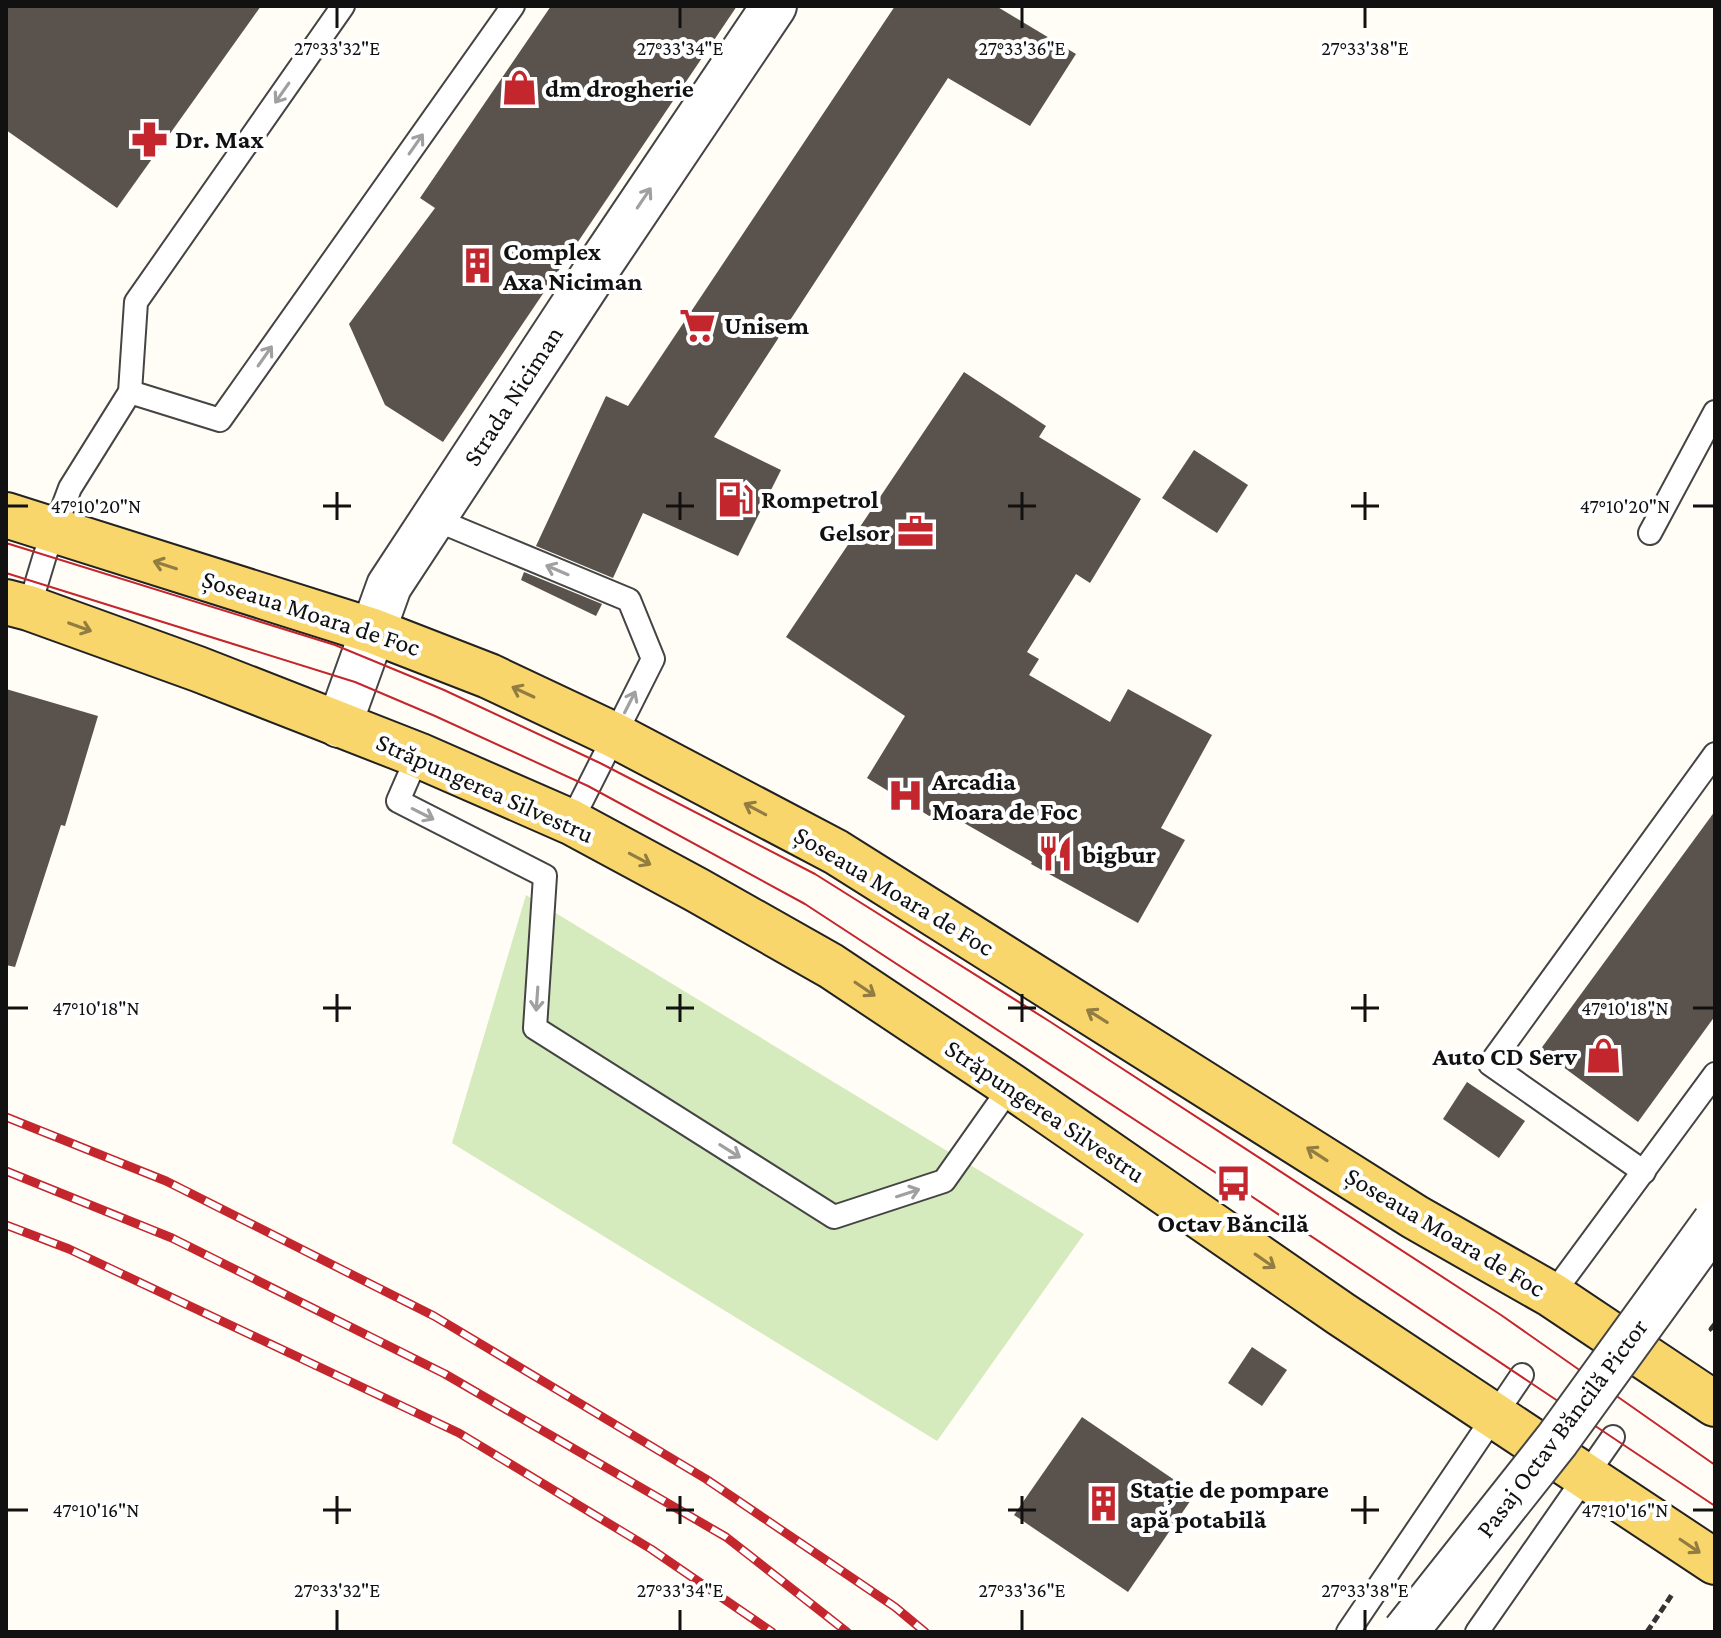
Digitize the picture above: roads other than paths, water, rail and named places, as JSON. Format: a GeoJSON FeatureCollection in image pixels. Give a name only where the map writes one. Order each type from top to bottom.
{"type":"FeatureCollection","features":[{"type":"Feature","properties":{"kind":"main road","name":"Șoseaua Moara de Foc"},"geometry":{"type":"LineString","coordinates":[[6,515],[373,631],[489,676],[614,735],[836,852],[1415,1217],[1552,1295],[1715,1404]]}},
{"type":"Feature","properties":{"kind":"main road"},"geometry":{"type":"LineString","coordinates":[[17,605],[198,669],[339,725]]}},
{"type":"Feature","properties":{"kind":"main road","name":"Străpungerea Silvestru"},"geometry":{"type":"LineString","coordinates":[[339,725],[418,755],[571,822],[831,966],[1341,1314],[1715,1562]]}},
{"type":"Feature","properties":{"kind":"street","name":"Strada Niciman"},"geometry":{"type":"LineString","coordinates":[[339,725],[389,586],[774,6]]}},
{"type":"Feature","properties":{"kind":"street","name":"Pasaj Octav Băncilă Pictor"},"geometry":{"type":"LineString","coordinates":[[1405,1632],[1557,1440],[1715,1222]]}},
{"type":"Feature","properties":{"kind":"lane"},"geometry":{"type":"LineString","coordinates":[[17,605],[55,530],[70,488],[130,392],[136,302],[343,6]]}},
{"type":"Feature","properties":{"kind":"lane"},"geometry":{"type":"LineString","coordinates":[[130,392],[220,420],[513,6]]}},
{"type":"Feature","properties":{"kind":"lane"},"geometry":{"type":"LineString","coordinates":[[1650,533],[1715,412]]}},
{"type":"Feature","properties":{"kind":"lane"},"geometry":{"type":"LineString","coordinates":[[432,518],[629,600],[653,659],[571,822]]}},
{"type":"Feature","properties":{"kind":"lane"},"geometry":{"type":"LineString","coordinates":[[1644,1172],[1490,1064],[1715,754]]}},
{"type":"Feature","properties":{"kind":"lane"},"geometry":{"type":"LineString","coordinates":[[418,755],[398,801],[545,876],[535,1028],[834,1217],[944,1181],[1011,1086]]}},
{"type":"Feature","properties":{"kind":"lane"},"geometry":{"type":"LineString","coordinates":[[1552,1295],[1715,1074]]}},
{"type":"Feature","properties":{"kind":"lane"},"geometry":{"type":"LineString","coordinates":[[1348,1632],[1522,1375]]}},
{"type":"Feature","properties":{"kind":"lane"},"geometry":{"type":"LineString","coordinates":[[1477,1632],[1613,1437]]}},
{"type":"Feature","properties":{"kind":"tram line"},"geometry":{"type":"LineString","coordinates":[[6,543],[335,645],[444,690],[600,763],[815,874],[1049,1021],[1501,1315],[1715,1465]]}},
{"type":"Feature","properties":{"kind":"tram line"},"geometry":{"type":"LineString","coordinates":[[6,573],[355,682],[588,786],[805,904],[1233,1184],[1715,1506]]}},
{"type":"Feature","properties":{"kind":"railway"},"geometry":{"type":"LineString","coordinates":[[6,1117],[166,1181],[434,1316],[706,1479],[895,1607],[925,1632]]}},
{"type":"Feature","properties":{"kind":"railway"},"geometry":{"type":"LineString","coordinates":[[6,1171],[172,1238],[445,1374],[726,1537],[847,1632]]}},
{"type":"Feature","properties":{"kind":"railway"},"geometry":{"type":"LineString","coordinates":[[6,1225],[69,1249],[459,1433],[651,1549],[772,1632]]}},
{"type":"Feature","properties":{"kind":"place","name":"dm drogherie"},"geometry":{"type":"Point","coordinates":[519,88]}},
{"type":"Feature","properties":{"kind":"place","name":"Dr. Max"},"geometry":{"type":"Point","coordinates":[149,139]}},
{"type":"Feature","properties":{"kind":"place","name":"Complex Axa Niciman"},"geometry":{"type":"Point","coordinates":[477,266]}},
{"type":"Feature","properties":{"kind":"place","name":"Unisem"},"geometry":{"type":"Point","coordinates":[698,325]}},
{"type":"Feature","properties":{"kind":"place","name":"Rompetrol"},"geometry":{"type":"Point","coordinates":[735,499]}},
{"type":"Feature","properties":{"kind":"place","name":"Gelsor"},"geometry":{"type":"Point","coordinates":[916,532]}},
{"type":"Feature","properties":{"kind":"place","name":"Arcadia Moara de Foc"},"geometry":{"type":"Point","coordinates":[906,796]}},
{"type":"Feature","properties":{"kind":"place","name":"bigbur"},"geometry":{"type":"Point","coordinates":[1056,854]}},
{"type":"Feature","properties":{"kind":"place","name":"Auto CD Serv"},"geometry":{"type":"Point","coordinates":[1603,1056]}},
{"type":"Feature","properties":{"kind":"place","name":"Octav Băncilă"},"geometry":{"type":"Point","coordinates":[1233,1184]}},
{"type":"Feature","properties":{"kind":"place","name":"Stație de pompare apă potabilă"},"geometry":{"type":"Point","coordinates":[1104,1504]}}]}
